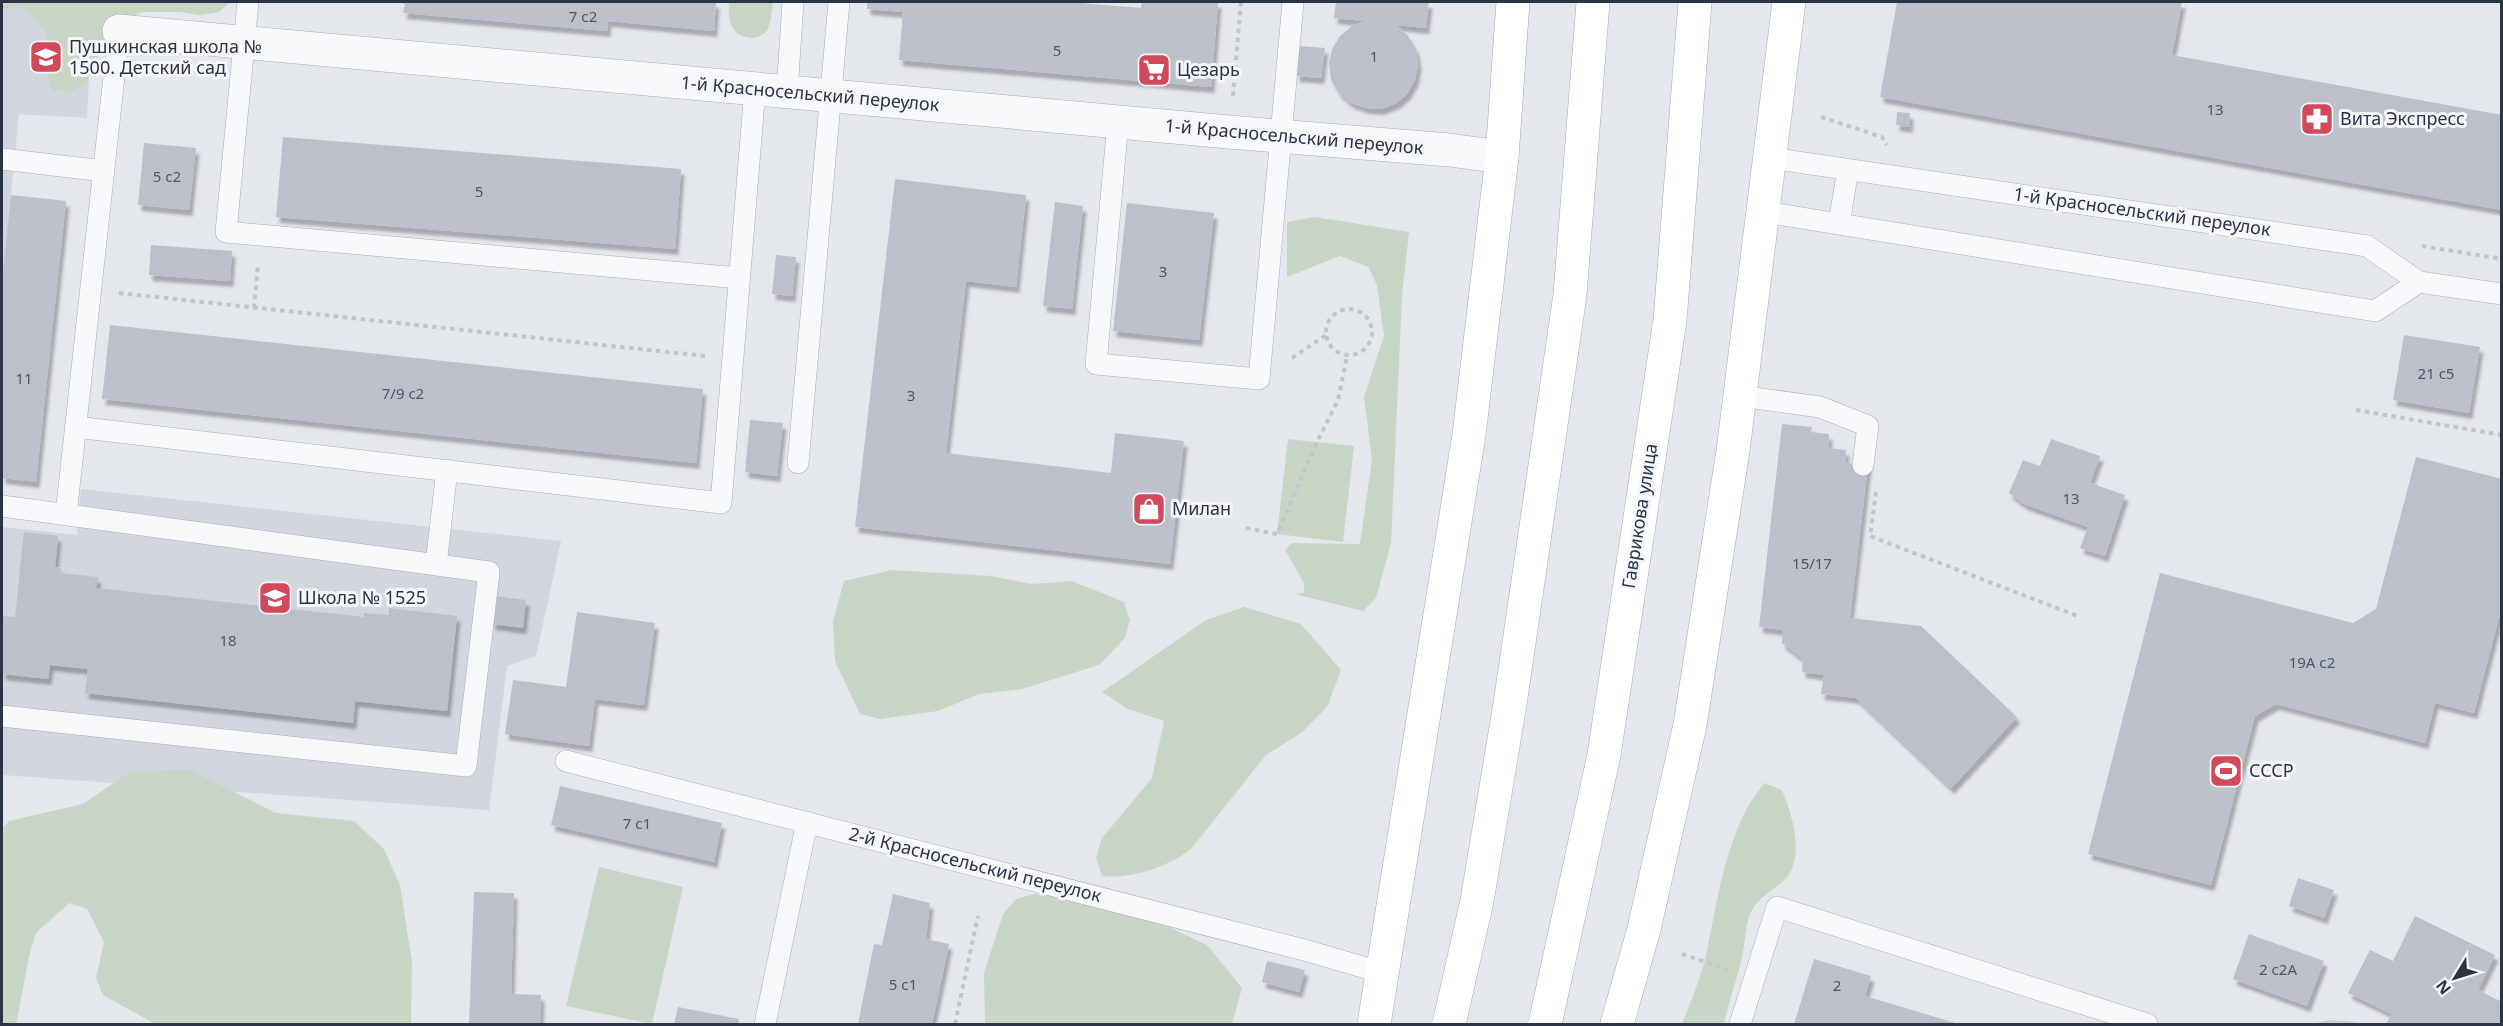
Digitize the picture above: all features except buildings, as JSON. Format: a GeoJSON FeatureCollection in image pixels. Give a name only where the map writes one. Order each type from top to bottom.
{"type":"FeatureCollection","features":[{"type":"Feature","properties":{"kind":"main road"},"geometry":{"type":"LineString","coordinates":[[1374,1024],[1469,435],[1502,157],[1513,2]]}},
{"type":"Feature","properties":{"kind":"main road"},"geometry":{"type":"LineString","coordinates":[[1449,1024],[1477,901],[1510,704],[1570,295],[1593,2]]}},
{"type":"Feature","properties":{"kind":"main road","name":"Гаврикова улица"},"geometry":{"type":"LineString","coordinates":[[1545,1024],[1604,755],[1668,332],[1695,2]]}},
{"type":"Feature","properties":{"kind":"main road"},"geometry":{"type":"LineString","coordinates":[[1617,1024],[1644,929],[1690,725],[1740,396],[1765,212],[1789,2]]}},
{"type":"Feature","properties":{"kind":"street","name":"1-й Красносельский переулок"},"geometry":{"type":"LineString","coordinates":[[119,31],[1281,137],[1449,150],[1502,157]]}},
{"type":"Feature","properties":{"kind":"lane"},"geometry":{"type":"LineString","coordinates":[[248,2],[226,232],[739,278]]}},
{"type":"Feature","properties":{"kind":"lane"},"geometry":{"type":"LineString","coordinates":[[76,427],[721,503],[739,278],[771,90],[793,2]]}},
{"type":"Feature","properties":{"kind":"lane"},"geometry":{"type":"LineString","coordinates":[[798,463],[839,2]]}},
{"type":"Feature","properties":{"kind":"lane"},"geometry":{"type":"LineString","coordinates":[[1118,122],[1096,364],[1259,379],[1293,2]]}},
{"type":"Feature","properties":{"kind":"lane"},"geometry":{"type":"LineString","coordinates":[[66,515],[119,31]]}},
{"type":"Feature","properties":{"kind":"lane","name":"1-й Красносельский переулок"},"geometry":{"type":"LineString","coordinates":[[1771,158],[2367,246],[2420,282],[2502,294]]}},
{"type":"Feature","properties":{"kind":"lane"},"geometry":{"type":"LineString","coordinates":[[2,159],[104,171]]}},
{"type":"Feature","properties":{"kind":"lane"},"geometry":{"type":"LineString","coordinates":[[1839,224],[1848,169]]}},
{"type":"Feature","properties":{"kind":"lane"},"geometry":{"type":"LineString","coordinates":[[1765,212],[2375,311],[2420,282]]}},
{"type":"Feature","properties":{"kind":"lane"},"geometry":{"type":"LineString","coordinates":[[1740,396],[1820,407],[1868,426],[1863,465]]}},
{"type":"Feature","properties":{"kind":"lane"},"geometry":{"type":"LineString","coordinates":[[436,565],[447,471]]}},
{"type":"Feature","properties":{"kind":"lane"},"geometry":{"type":"LineString","coordinates":[[2,506],[489,572],[466,766],[2,716]]}},
{"type":"Feature","properties":{"kind":"lane","name":"2-й Красносельский переулок"},"geometry":{"type":"LineString","coordinates":[[566,761],[1308,951],[1383,973]]}},
{"type":"Feature","properties":{"kind":"lane"},"geometry":{"type":"LineString","coordinates":[[765,1024],[807,822]]}},
{"type":"Feature","properties":{"kind":"lane"},"geometry":{"type":"LineString","coordinates":[[1740,1024],[1776,907],[2147,1024]]}},
{"type":"Feature","properties":{"kind":"path"},"geometry":{"type":"LineString","coordinates":[[1229,132],[1241,2]]}},
{"type":"Feature","properties":{"kind":"path"},"geometry":{"type":"LineString","coordinates":[[1821,117],[1882,137]]}},
{"type":"Feature","properties":{"kind":"path"},"geometry":{"type":"LineString","coordinates":[[254,308],[260,236]]}},
{"type":"Feature","properties":{"kind":"path"},"geometry":{"type":"LineString","coordinates":[[91,290],[732,359]]}},
{"type":"Feature","properties":{"kind":"path"},"geometry":{"type":"LineString","coordinates":[[1351,309],[1361,312],[1372,329],[1371,339],[1366,349],[1347,356],[1337,352],[1329,345],[1326,335],[1327,325],[1332,316],[1341,310],[1351,309]]}},
{"type":"Feature","properties":{"kind":"path"},"geometry":{"type":"LineString","coordinates":[[1246,528],[1278,534],[1317,442],[1338,400],[1347,356]]}},
{"type":"Feature","properties":{"kind":"path"},"geometry":{"type":"LineString","coordinates":[[2356,410],[2502,435]]}},
{"type":"Feature","properties":{"kind":"path"},"geometry":{"type":"LineString","coordinates":[[1875,499],[1870,536],[2080,617]]}},
{"type":"Feature","properties":{"kind":"path"},"geometry":{"type":"LineString","coordinates":[[955,1024],[978,916]]}},
{"type":"Feature","properties":{"kind":"path"},"geometry":{"type":"LineString","coordinates":[[1682,954],[1722,968]]}},
{"type":"Feature","properties":{"kind":"shaded area"},"geometry":{"type":"Polygon","coordinates":[[[2,2],[93,2],[87,118],[19,114],[11,195],[66,201],[36,482],[2,478],[2,2]]]}},
{"type":"Feature","properties":{"kind":"shaded area","name":"Школа № 1525"},"geometry":{"type":"Polygon","coordinates":[[[81,489],[561,541],[536,656],[507,666],[489,810],[2,775],[2,527],[77,535],[81,489]]]}},
{"type":"Feature","properties":{"kind":"green space"},"geometry":{"type":"Polygon","coordinates":[[[2,2],[230,2],[219,12],[200,15],[180,12],[142,12],[125,20],[101,48],[87,82],[70,92],[51,90],[46,71],[53,53],[46,33],[34,17],[18,6],[2,10],[2,2]]]}},
{"type":"Feature","properties":{"kind":"green space"},"geometry":{"type":"Polygon","coordinates":[[[729,2],[773,2],[767,30],[753,38],[738,34],[730,22],[729,2]]]}},
{"type":"Feature","properties":{"kind":"green space"},"geometry":{"type":"Polygon","coordinates":[[[1315,217],[1409,232],[1402,296],[1391,543],[1376,598],[1363,611],[1294,594],[1304,593],[1304,583],[1285,550],[1292,543],[1360,544],[1372,460],[1364,397],[1384,336],[1377,285],[1368,267],[1340,256],[1287,277],[1287,222],[1315,217]]]}},
{"type":"Feature","properties":{"kind":"green space"},"geometry":{"type":"Polygon","coordinates":[[[1288,439],[1354,446],[1343,542],[1277,534],[1288,439]]]}},
{"type":"Feature","properties":{"kind":"green space"},"geometry":{"type":"Polygon","coordinates":[[[892,570],[991,576],[1032,584],[1072,581],[1124,602],[1130,620],[1125,638],[1099,665],[1022,689],[979,694],[938,711],[880,719],[860,714],[835,661],[833,621],[844,581],[892,570]]]}},
{"type":"Feature","properties":{"kind":"green space"},"geometry":{"type":"Polygon","coordinates":[[[1244,607],[1301,624],[1341,670],[1327,707],[1301,733],[1266,755],[1191,849],[1172,861],[1137,874],[1102,876],[1096,858],[1102,838],[1152,778],[1164,721],[1128,709],[1102,692],[1206,620],[1244,607]]]}},
{"type":"Feature","properties":{"kind":"green space"},"geometry":{"type":"Polygon","coordinates":[[[190,770],[276,813],[354,821],[384,849],[400,885],[412,962],[411,1024],[155,1024],[103,995],[96,978],[104,942],[87,909],[69,903],[36,933],[16,1024],[2,1024],[2,829],[9,821],[83,804],[130,772],[190,770]]]}},
{"type":"Feature","properties":{"kind":"green space"},"geometry":{"type":"Polygon","coordinates":[[[1765,783],[1782,790],[1790,810],[1796,847],[1792,869],[1786,878],[1765,895],[1752,910],[1724,1024],[1682,1024],[1702,969],[1720,885],[1733,840],[1752,800],[1765,783]]]}},
{"type":"Feature","properties":{"kind":"green space"},"geometry":{"type":"Polygon","coordinates":[[[599,867],[683,887],[652,1024],[566,1006],[599,867]]]}},
{"type":"Feature","properties":{"kind":"green space"},"geometry":{"type":"Polygon","coordinates":[[[1034,894],[1117,903],[1207,945],[1242,988],[1232,1024],[985,1024],[984,973],[1003,914],[1016,899],[1034,894]]]}},
{"type":"Feature","properties":{"kind":"green space"},"geometry":{"type":"Polygon","coordinates":[[[2329,1020],[2348,1021],[2363,1024],[2312,1024],[2329,1020]]]}},
{"type":"Feature","properties":{"kind":"place","name":"Пушкинская школа № 1500. Детский сад"},"geometry":{"type":"Point","coordinates":[46,57]}},
{"type":"Feature","properties":{"kind":"place","name":"Цезарь"},"geometry":{"type":"Point","coordinates":[1154,70]}},
{"type":"Feature","properties":{"kind":"place","name":"Вита Экспресс"},"geometry":{"type":"Point","coordinates":[2317,119]}},
{"type":"Feature","properties":{"kind":"place","name":"Милан"},"geometry":{"type":"Point","coordinates":[1149,509]}},
{"type":"Feature","properties":{"kind":"place","name":"Школа № 1525"},"geometry":{"type":"Point","coordinates":[275,598]}},
{"type":"Feature","properties":{"kind":"place","name":"СССР"},"geometry":{"type":"Point","coordinates":[2226,771]}}]}
